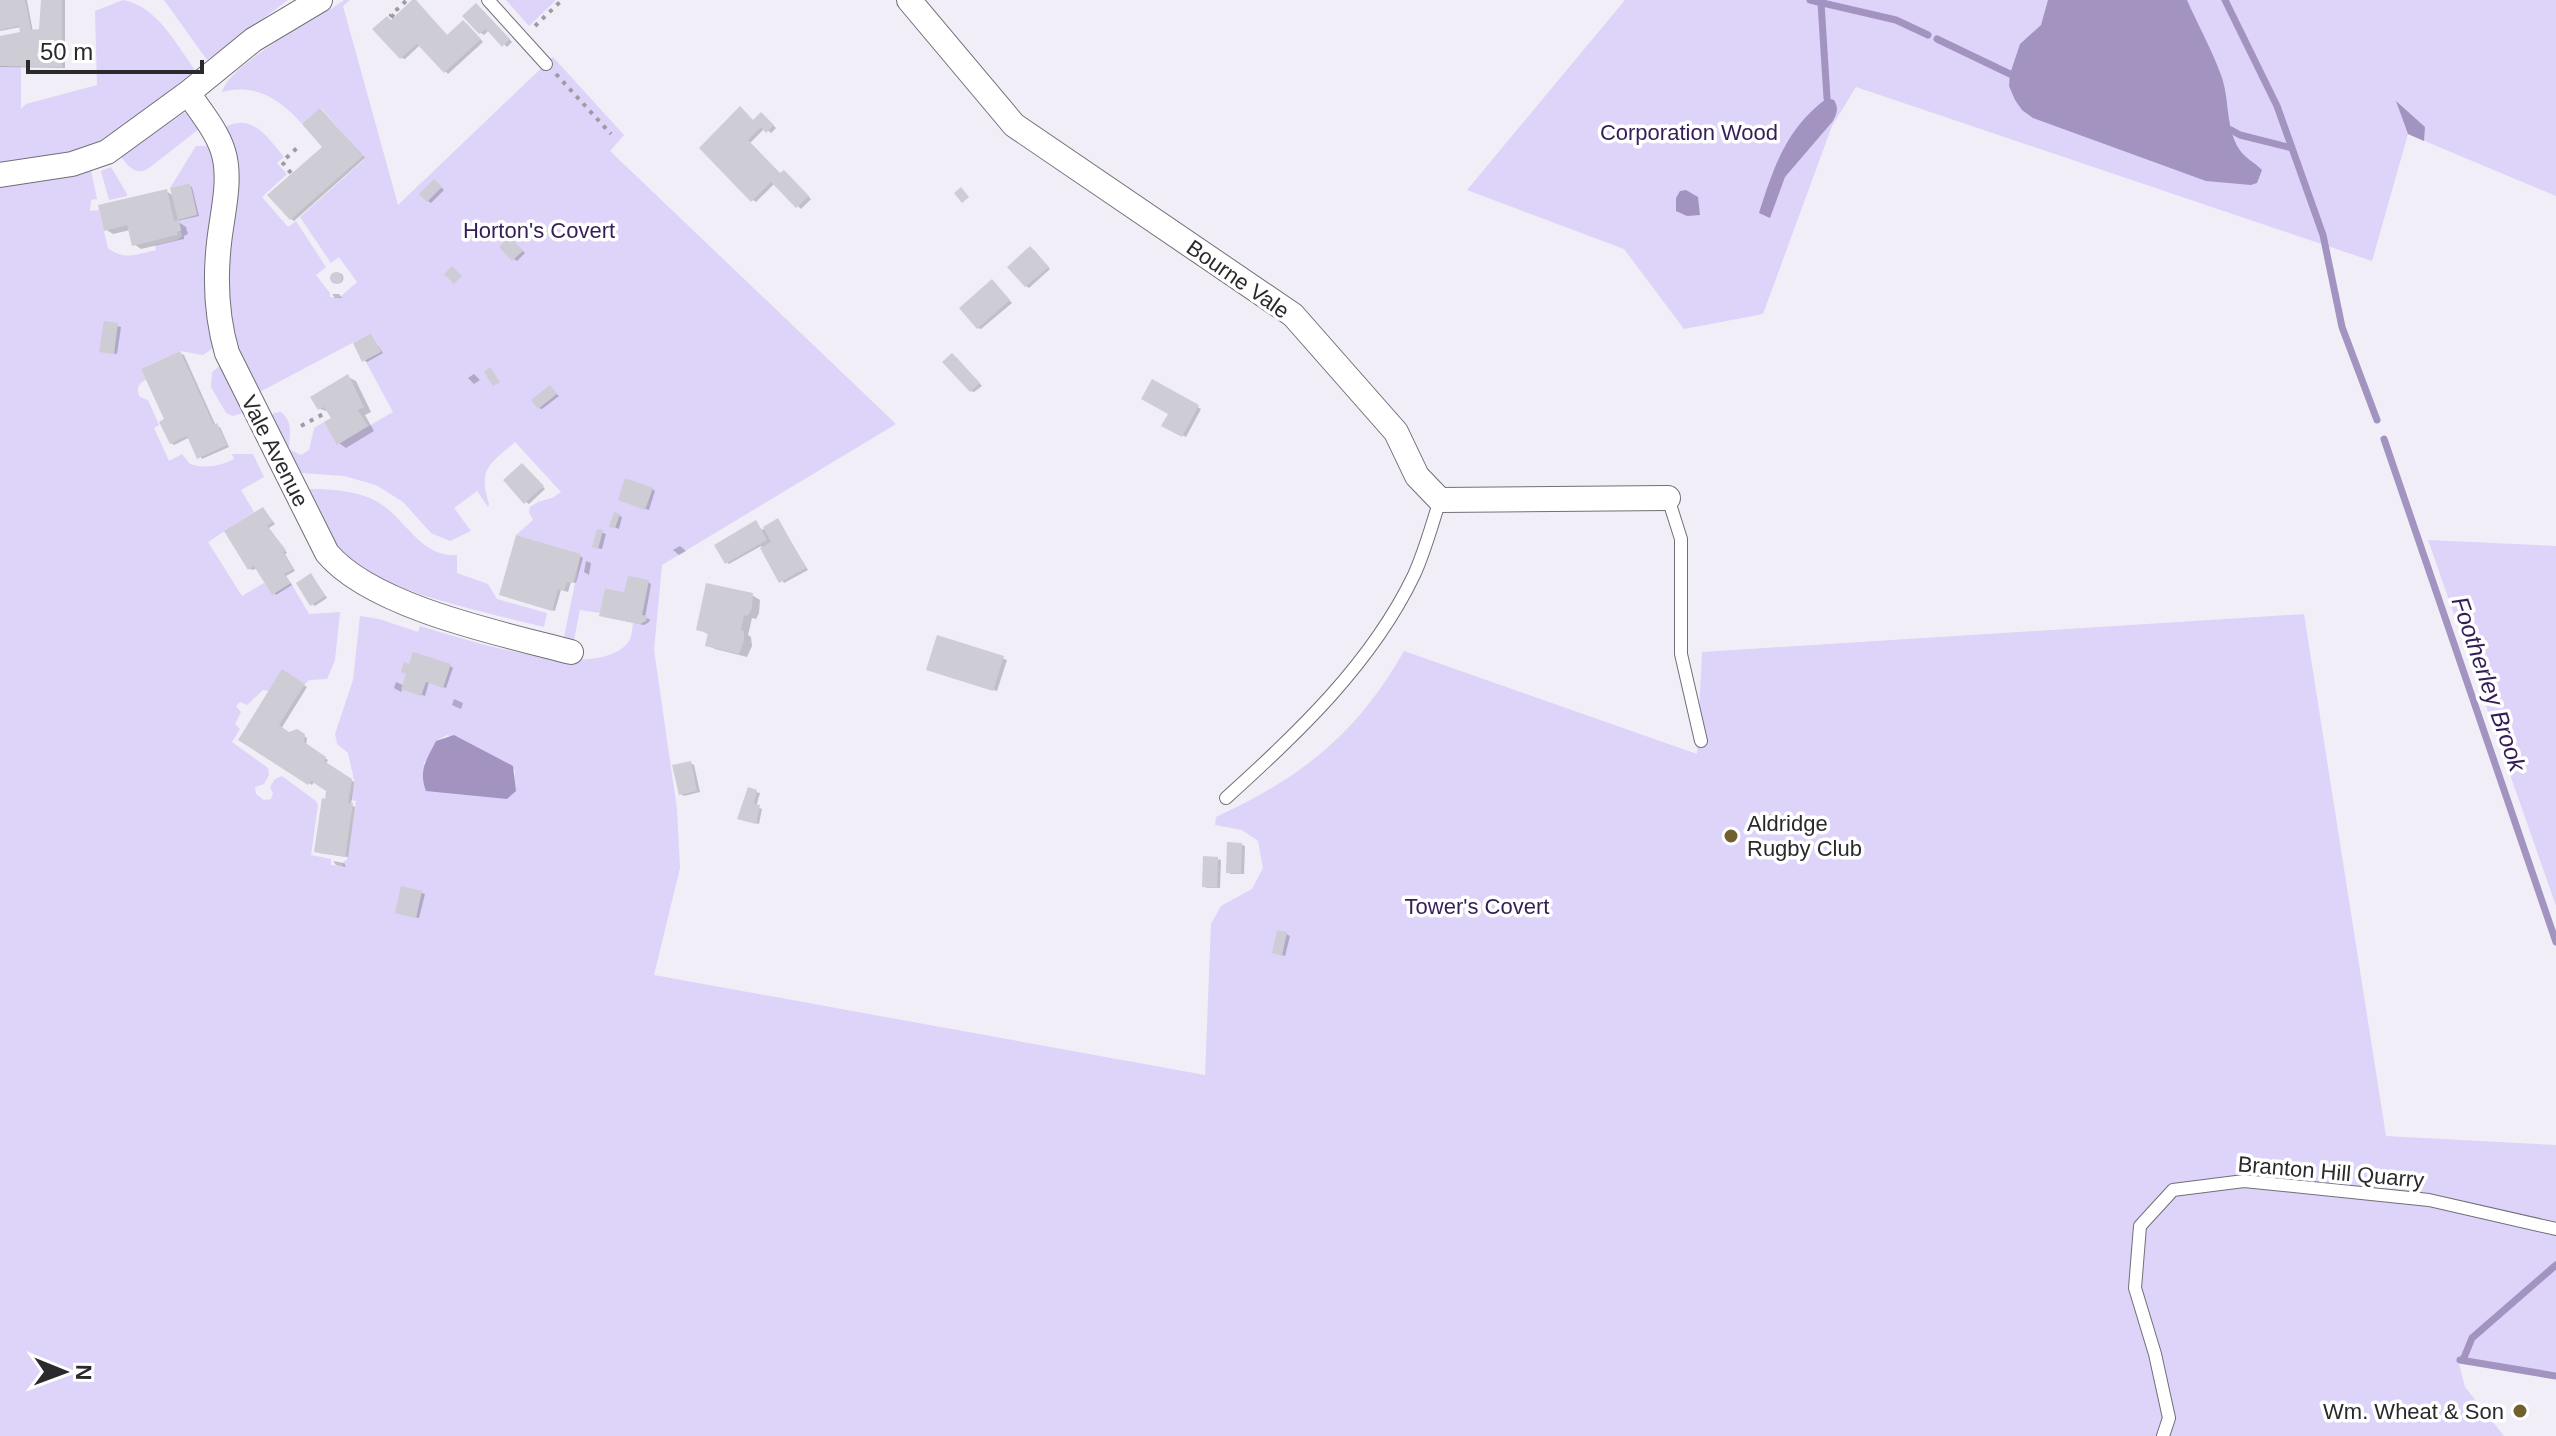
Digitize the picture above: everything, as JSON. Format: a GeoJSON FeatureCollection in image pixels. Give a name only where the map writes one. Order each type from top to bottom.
{"type":"FeatureCollection","features":[{"type":"Feature","properties":{"kind":"street"},"geometry":{"type":"LineString","coordinates":[[0,175],[72,164],[107,152],[188,93],[205,70],[320,0]]}},
{"type":"Feature","properties":{"kind":"street","name":"Bourne Vale"},"geometry":{"type":"LineString","coordinates":[[909,0],[1014,125],[1293,315],[1396,432],[1417,476],[1440,500]]}},
{"type":"Feature","properties":{"kind":"street","name":"Vale Avenue"},"geometry":{"type":"LineString","coordinates":[[188,93],[224,153],[225,185],[218,283],[221,333],[227,353],[327,553],[356,580],[414,606],[571,652]]}},
{"type":"Feature","properties":{"kind":"street"},"geometry":{"type":"LineString","coordinates":[[1440,500],[1668,498]]}},
{"type":"Feature","properties":{"kind":"lane"},"geometry":{"type":"LineString","coordinates":[[488,0],[546,64]]}},
{"type":"Feature","properties":{"kind":"lane"},"geometry":{"type":"LineString","coordinates":[[1668,498],[1681,539],[1681,654],[1701,741]]}},
{"type":"Feature","properties":{"kind":"lane"},"geometry":{"type":"LineString","coordinates":[[1226,798],[1296,733],[1340,684],[1382,629],[1414,575],[1440,500]]}},
{"type":"Feature","properties":{"kind":"lane","name":"Branton Hill Quarry"},"geometry":{"type":"LineString","coordinates":[[2163,1436],[2169,1418],[2155,1354],[2135,1288],[2140,1226],[2173,1190],[2244,1181],[2429,1200],[2556,1229]]}},
{"type":"Feature","properties":{"kind":"path"},"geometry":{"type":"LineString","coordinates":[[394,17],[391,15],[407,0]]}},
{"type":"Feature","properties":{"kind":"path"},"geometry":{"type":"LineString","coordinates":[[531,30],[562,0]]}},
{"type":"Feature","properties":{"kind":"path"},"geometry":{"type":"LineString","coordinates":[[546,64],[611,134]]}},
{"type":"Feature","properties":{"kind":"path"},"geometry":{"type":"LineString","coordinates":[[291,173],[282,162],[298,147]]}},
{"type":"Feature","properties":{"kind":"path"},"geometry":{"type":"LineString","coordinates":[[301,426],[327,412]]}},
{"type":"Feature","properties":{"kind":"green space"},"geometry":{"type":"Polygon","coordinates":[[[123,0],[156,18],[195,70],[100,146],[0,167],[0,66],[21,67],[21,109],[26,104],[97,85],[95,11],[123,0]]]}},
{"type":"Feature","properties":{"kind":"green space"},"geometry":{"type":"Polygon","coordinates":[[[164,0],[288,0],[207,60],[164,0]]]}},
{"type":"Feature","properties":{"kind":"green space"},"geometry":{"type":"Polygon","coordinates":[[[344,0],[350,0],[343,6],[398,205],[553,57],[624,135],[610,151],[896,424],[662,565],[654,650],[677,809],[680,868],[654,975],[1205,1075],[1211,924],[1221,906],[1252,889],[1263,868],[1258,841],[1242,830],[1215,825],[1216,817],[1275,786],[1324,750],[1366,707],[1404,651],[1697,754],[1702,652],[2304,614],[2386,1136],[2556,1145],[2556,1372],[2458,1360],[2465,1387],[2504,1436],[0,1436],[0,184],[91,170],[97,199],[91,200],[90,211],[99,210],[108,248],[120,254],[137,255],[156,250],[155,245],[182,236],[178,219],[197,214],[190,183],[170,188],[196,146],[207,146],[210,138],[218,150],[216,346],[203,355],[180,351],[141,369],[146,380],[138,392],[140,397],[148,400],[159,425],[154,428],[169,461],[182,454],[190,464],[212,466],[234,459],[232,454],[253,454],[264,477],[241,490],[254,512],[208,542],[242,596],[264,583],[272,594],[291,583],[309,614],[340,612],[335,660],[327,679],[309,680],[305,684],[282,670],[269,691],[263,690],[247,705],[240,702],[236,706],[241,712],[235,724],[240,729],[232,742],[268,768],[269,775],[264,784],[255,787],[256,794],[264,800],[271,799],[273,793],[270,787],[275,779],[282,776],[316,801],[311,855],[331,859],[331,865],[343,866],[347,860],[356,801],[351,800],[354,780],[348,753],[337,744],[335,734],[353,680],[360,616],[418,632],[420,626],[496,648],[560,659],[589,659],[613,653],[629,641],[633,623],[646,621],[647,616],[642,615],[649,580],[624,592],[605,588],[600,613],[580,610],[574,640],[564,637],[581,554],[516,535],[533,520],[530,507],[561,492],[515,442],[488,468],[485,482],[488,507],[477,491],[454,508],[471,531],[450,541],[431,533],[403,502],[376,485],[344,476],[302,473],[268,418],[281,412],[285,416],[290,429],[289,449],[301,455],[309,450],[314,428],[324,422],[338,444],[393,412],[365,360],[381,351],[371,333],[256,394],[231,345],[225,127],[244,123],[259,129],[284,157],[277,163],[287,174],[262,197],[288,227],[296,221],[326,267],[316,275],[330,297],[339,298],[357,282],[339,257],[331,263],[300,217],[365,159],[321,108],[302,124],[285,107],[266,95],[246,90],[222,92],[229,80],[257,55],[344,0]],[[447,735],[436,741],[431,755],[423,764],[514,786],[515,770],[447,735]]]}},
{"type":"Feature","properties":{"kind":"green space"},"geometry":{"type":"Polygon","coordinates":[[[506,0],[556,0],[529,26],[506,0]]]}},
{"type":"Feature","properties":{"kind":"green space","name":"Corporation Wood"},"geometry":{"type":"Polygon","coordinates":[[[1625,0],[2556,0],[2556,196],[2408,134],[2372,261],[1856,87],[1832,126],[1763,314],[1684,329],[1624,249],[1467,190],[1625,0]]]}},
{"type":"Feature","properties":{"kind":"green space"},"geometry":{"type":"Polygon","coordinates":[[[183,113],[191,113],[199,129],[149,168],[137,171],[121,157],[183,113]]]}},
{"type":"Feature","properties":{"kind":"green space"},"geometry":{"type":"Polygon","coordinates":[[[111,167],[127,196],[109,200],[101,171],[111,167]]]}},
{"type":"Feature","properties":{"kind":"green space"},"geometry":{"type":"Polygon","coordinates":[[[221,365],[245,412],[233,416],[226,413],[211,387],[212,372],[221,365]]]}},
{"type":"Feature","properties":{"kind":"green space"},"geometry":{"type":"Polygon","coordinates":[[[311,489],[358,494],[384,506],[432,550],[457,555],[457,573],[488,584],[497,599],[547,613],[544,627],[435,599],[379,578],[356,565],[338,551],[328,538],[306,492],[311,489]]]}},
{"type":"Feature","properties":{"kind":"green space"},"geometry":{"type":"Polygon","coordinates":[[[2428,540],[2556,546],[2556,906],[2428,540]]]}},
{"type":"Feature","properties":{"kind":"shaded area"},"geometry":{"type":"Polygon","coordinates":[[[2048,0],[2187,0],[2221,75],[2235,140],[2241,152],[2262,170],[2257,183],[2206,181],[2033,118],[2022,110],[2009,86],[2010,74],[2020,44],[2041,25],[2048,0]]]}},
{"type":"Feature","properties":{"kind":"shaded area"},"geometry":{"type":"Polygon","coordinates":[[[1827,98],[1834,100],[1837,106],[1833,121],[1785,177],[1770,218],[1759,213],[1776,164],[1791,136],[1827,98]]]}},
{"type":"Feature","properties":{"kind":"shaded area"},"geometry":{"type":"Polygon","coordinates":[[[2396,101],[2425,127],[2424,141],[2408,134],[2396,101]]]}},
{"type":"Feature","properties":{"kind":"shaded area"},"geometry":{"type":"Polygon","coordinates":[[[1686,190],[1698,197],[1700,215],[1687,216],[1676,211],[1676,198],[1680,191],[1686,190]]]}},
{"type":"Feature","properties":{"kind":"shaded area"},"geometry":{"type":"Polygon","coordinates":[[[454,735],[513,766],[516,791],[507,799],[426,791],[423,771],[436,741],[454,735]]]}},
{"type":"Feature","properties":{"kind":"building"},"geometry":{"type":"Polygon","coordinates":[[[0,0],[25,0],[31,30],[39,29],[41,0],[62,0],[62,67],[0,66],[0,36],[20,32],[19,26],[0,30],[0,0]]]}},
{"type":"Feature","properties":{"kind":"building"},"geometry":{"type":"Polygon","coordinates":[[[412,0],[416,0],[447,35],[463,20],[481,39],[444,73],[417,44],[400,59],[372,29],[387,16],[391,20],[412,0]]]}},
{"type":"Feature","properties":{"kind":"building"},"geometry":{"type":"Polygon","coordinates":[[[476,3],[510,39],[502,47],[486,29],[479,34],[462,16],[476,3]]]}},
{"type":"Feature","properties":{"kind":"building"},"geometry":{"type":"Polygon","coordinates":[[[740,106],[753,120],[761,112],[774,125],[766,133],[761,127],[748,140],[780,173],[784,170],[809,196],[796,208],[771,182],[751,202],[699,148],[740,106]]]}},
{"type":"Feature","properties":{"kind":"building"},"geometry":{"type":"Polygon","coordinates":[[[320,108],[363,156],[290,220],[267,195],[322,147],[302,124],[320,108]]]}},
{"type":"Feature","properties":{"kind":"building"},"geometry":{"type":"Polygon","coordinates":[[[434,179],[442,187],[427,202],[419,194],[434,179]]]}},
{"type":"Feature","properties":{"kind":"building"},"geometry":{"type":"Polygon","coordinates":[[[190,183],[197,215],[178,220],[170,188],[190,183]]]}},
{"type":"Feature","properties":{"kind":"building"},"geometry":{"type":"Polygon","coordinates":[[[961,187],[969,197],[962,203],[954,193],[961,187]]]}},
{"type":"Feature","properties":{"kind":"building"},"geometry":{"type":"Polygon","coordinates":[[[167,189],[174,221],[179,220],[181,230],[177,235],[132,246],[127,225],[104,231],[98,205],[167,189]]]}},
{"type":"Feature","properties":{"kind":"building"},"geometry":{"type":"Polygon","coordinates":[[[509,236],[523,251],[512,261],[499,247],[509,236]]]}},
{"type":"Feature","properties":{"kind":"building"},"geometry":{"type":"Polygon","coordinates":[[[1030,246],[1049,267],[1025,287],[1007,267],[1030,246]]]}},
{"type":"Feature","properties":{"kind":"building"},"geometry":{"type":"Polygon","coordinates":[[[452,266],[462,276],[454,284],[444,274],[452,266]]]}},
{"type":"Feature","properties":{"kind":"building"},"geometry":{"type":"Polygon","coordinates":[[[336,272],[342,278],[336,284],[330,278],[336,272]]]}},
{"type":"Feature","properties":{"kind":"building"},"geometry":{"type":"Polygon","coordinates":[[[992,279],[1010,300],[977,329],[959,308],[992,279]]]}},
{"type":"Feature","properties":{"kind":"building"},"geometry":{"type":"Polygon","coordinates":[[[104,321],[118,323],[114,354],[99,352],[104,321]]]}},
{"type":"Feature","properties":{"kind":"building"},"geometry":{"type":"Polygon","coordinates":[[[371,333],[381,352],[362,362],[353,343],[371,333]]]}},
{"type":"Feature","properties":{"kind":"building"},"geometry":{"type":"Polygon","coordinates":[[[180,351],[214,425],[217,423],[227,445],[197,459],[187,436],[170,444],[159,422],[164,419],[141,369],[180,351]]]}},
{"type":"Feature","properties":{"kind":"building"},"geometry":{"type":"Polygon","coordinates":[[[952,353],[980,383],[970,392],[942,362],[952,353]]]}},
{"type":"Feature","properties":{"kind":"building"},"geometry":{"type":"Polygon","coordinates":[[[490,367],[500,382],[493,386],[484,372],[490,367]]]}},
{"type":"Feature","properties":{"kind":"building"},"geometry":{"type":"Polygon","coordinates":[[[348,374],[364,407],[358,410],[368,426],[337,445],[324,422],[331,418],[324,407],[318,410],[310,397],[348,374]]]}},
{"type":"Feature","properties":{"kind":"building"},"geometry":{"type":"Polygon","coordinates":[[[1152,379],[1199,405],[1182,437],[1161,426],[1168,414],[1141,399],[1152,379]]]}},
{"type":"Feature","properties":{"kind":"building"},"geometry":{"type":"Polygon","coordinates":[[[550,385],[557,394],[538,409],[531,400],[550,385]]]}},
{"type":"Feature","properties":{"kind":"building"},"geometry":{"type":"Polygon","coordinates":[[[522,463],[544,486],[524,504],[503,480],[522,463]]]}},
{"type":"Feature","properties":{"kind":"building"},"geometry":{"type":"Polygon","coordinates":[[[625,478],[653,488],[645,510],[618,500],[625,478]]]}},
{"type":"Feature","properties":{"kind":"building"},"geometry":{"type":"Polygon","coordinates":[[[263,507],[273,522],[267,526],[286,550],[283,552],[293,569],[284,574],[291,583],[272,595],[254,566],[248,570],[224,531],[263,507]]]}},
{"type":"Feature","properties":{"kind":"building"},"geometry":{"type":"Polygon","coordinates":[[[614,512],[620,514],[615,528],[609,527],[614,512]]]}},
{"type":"Feature","properties":{"kind":"building"},"geometry":{"type":"Polygon","coordinates":[[[778,518],[806,568],[779,583],[760,548],[771,542],[763,527],[778,518]]]}},
{"type":"Feature","properties":{"kind":"building"},"geometry":{"type":"Polygon","coordinates":[[[756,520],[767,540],[725,564],[714,545],[756,520]]]}},
{"type":"Feature","properties":{"kind":"building"},"geometry":{"type":"Polygon","coordinates":[[[597,529],[603,530],[598,549],[592,547],[597,529]]]}},
{"type":"Feature","properties":{"kind":"building"},"geometry":{"type":"Polygon","coordinates":[[[516,535],[581,554],[573,583],[567,582],[564,591],[558,589],[552,611],[499,595],[516,535]]]}},
{"type":"Feature","properties":{"kind":"building"},"geometry":{"type":"Polygon","coordinates":[[[311,573],[325,596],[310,606],[296,583],[311,573]]]}},
{"type":"Feature","properties":{"kind":"building"},"geometry":{"type":"Polygon","coordinates":[[[628,576],[649,580],[642,615],[647,616],[646,621],[640,624],[599,616],[605,588],[624,592],[628,576]]]}},
{"type":"Feature","properties":{"kind":"building"},"geometry":{"type":"Polygon","coordinates":[[[706,583],[753,593],[752,608],[748,616],[744,615],[741,630],[744,631],[744,641],[739,654],[705,646],[708,633],[696,630],[706,583]]]}},
{"type":"Feature","properties":{"kind":"building"},"geometry":{"type":"Polygon","coordinates":[[[937,635],[1004,656],[993,691],[926,670],[937,635]]]}},
{"type":"Feature","properties":{"kind":"building"},"geometry":{"type":"Polygon","coordinates":[[[413,652],[451,664],[443,688],[426,682],[421,696],[401,689],[406,674],[401,672],[404,662],[409,664],[413,652]]]}},
{"type":"Feature","properties":{"kind":"building"},"geometry":{"type":"Polygon","coordinates":[[[282,669],[305,684],[279,725],[289,732],[297,729],[305,734],[304,742],[326,757],[324,761],[352,779],[348,803],[353,803],[345,857],[314,852],[322,798],[325,799],[326,791],[311,781],[308,785],[238,740],[282,669]]]}},
{"type":"Feature","properties":{"kind":"building"},"geometry":{"type":"Polygon","coordinates":[[[691,761],[697,791],[679,795],[672,765],[691,761]]]}},
{"type":"Feature","properties":{"kind":"building"},"geometry":{"type":"Polygon","coordinates":[[[748,787],[757,790],[754,804],[760,805],[756,824],[737,819],[748,787]]]}},
{"type":"Feature","properties":{"kind":"building"},"geometry":{"type":"Polygon","coordinates":[[[1227,842],[1242,843],[1241,874],[1226,873],[1227,842]]]}},
{"type":"Feature","properties":{"kind":"building"},"geometry":{"type":"Polygon","coordinates":[[[1203,856],[1218,857],[1217,888],[1202,887],[1203,856]]]}},
{"type":"Feature","properties":{"kind":"building"},"geometry":{"type":"Polygon","coordinates":[[[401,886],[422,891],[416,918],[395,913],[401,886]]]}},
{"type":"Feature","properties":{"kind":"building"},"geometry":{"type":"Polygon","coordinates":[[[1277,930],[1287,932],[1282,956],[1272,953],[1277,930]]]}},
{"type":"Feature","properties":{"kind":"waterway"},"geometry":{"type":"LineString","coordinates":[[1810,0],[1896,20],[1928,35]]}},
{"type":"Feature","properties":{"kind":"waterway","name":"Footherley Brook"},"geometry":{"type":"LineString","coordinates":[[2225,0],[2277,106],[2323,235],[2342,327],[2377,420]]}},
{"type":"Feature","properties":{"kind":"waterway"},"geometry":{"type":"LineString","coordinates":[[1821,3],[1827,98]]}},
{"type":"Feature","properties":{"kind":"waterway"},"geometry":{"type":"LineString","coordinates":[[1937,39],[2010,74]]}},
{"type":"Feature","properties":{"kind":"waterway"},"geometry":{"type":"LineString","coordinates":[[2231,130],[2292,148]]}},
{"type":"Feature","properties":{"kind":"waterway","name":"Footherley Brook"},"geometry":{"type":"LineString","coordinates":[[2384,439],[2556,942]]}},
{"type":"Feature","properties":{"kind":"waterway","name":"Footherley Brook"},"geometry":{"type":"LineString","coordinates":[[2463,1360],[2472,1338],[2556,1265]]}},
{"type":"Feature","properties":{"kind":"waterway","name":"Footherley Brook"},"geometry":{"type":"LineString","coordinates":[[2460,1360],[2556,1376]]}},
{"type":"Feature","properties":{"kind":"place","name":"Aldridge Rugby Club"},"geometry":{"type":"Point","coordinates":[1731,836]}},
{"type":"Feature","properties":{"kind":"place","name":"Wm. Wheat & Son"},"geometry":{"type":"Point","coordinates":[2520,1411]}},
{"type":"Feature","properties":{"kind":"park label","name":"Horton's Covert"},"geometry":{"type":"Point","coordinates":[539,230]}},
{"type":"Feature","properties":{"kind":"park label","name":"Tower's Covert"},"geometry":{"type":"Point","coordinates":[1477,906]}}]}
